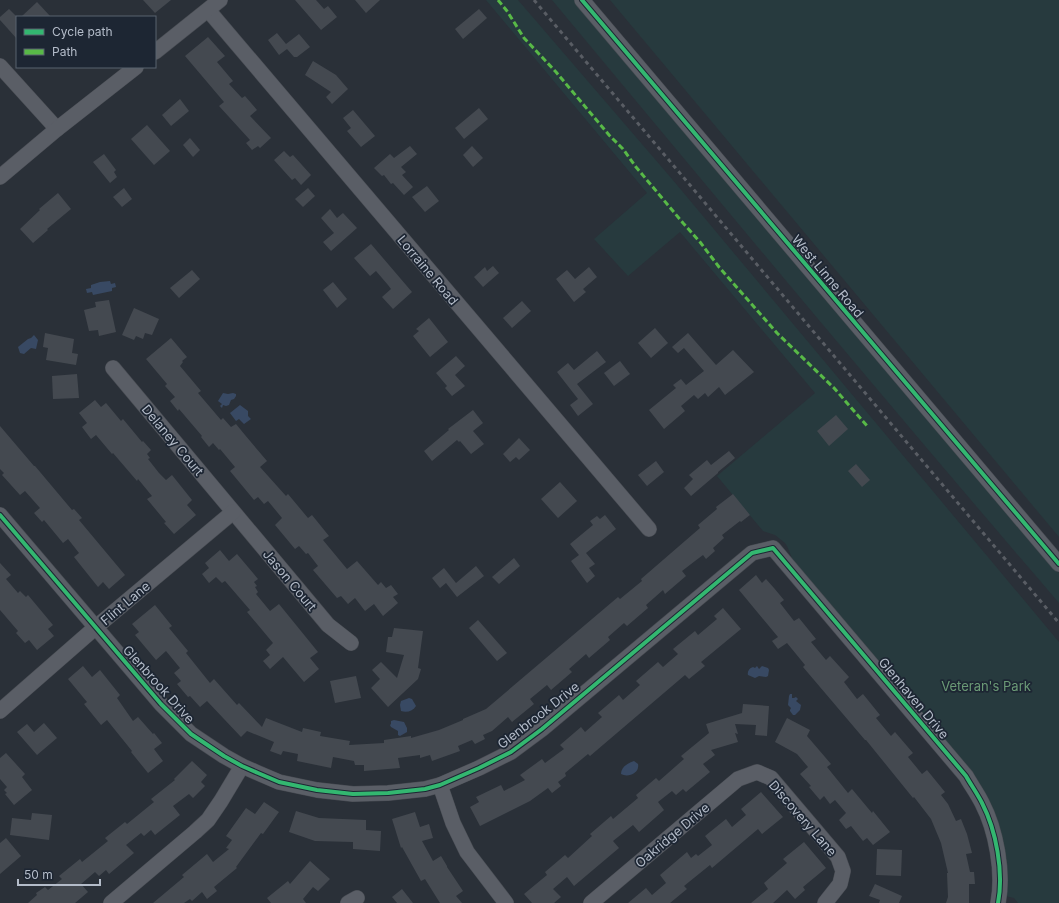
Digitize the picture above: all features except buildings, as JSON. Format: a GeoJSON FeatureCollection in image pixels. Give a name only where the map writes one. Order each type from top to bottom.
{"type":"FeatureCollection","features":[{"type":"Feature","properties":{"kind":"street"},"geometry":{"type":"LineString","coordinates":[[156,51],[220,0]]}},
{"type":"Feature","properties":{"kind":"street","name":"West Linne Road"},"geometry":{"type":"LineString","coordinates":[[582,0],[1059,564]]}},
{"type":"Feature","properties":{"kind":"street","name":"Lorraine Road"},"geometry":{"type":"LineString","coordinates":[[208,10],[649,529]]}},
{"type":"Feature","properties":{"kind":"street"},"geometry":{"type":"LineString","coordinates":[[0,66],[57,129]]}},
{"type":"Feature","properties":{"kind":"street"},"geometry":{"type":"LineString","coordinates":[[0,177],[57,129],[135,68]]}},
{"type":"Feature","properties":{"kind":"street","name":"Delaney Court"},"geometry":{"type":"LineString","coordinates":[[112,368],[233,512]]}},
{"type":"Feature","properties":{"kind":"street","name":"Flint Lane"},"geometry":{"type":"LineString","coordinates":[[0,711],[96,627],[233,512]]}},
{"type":"Feature","properties":{"kind":"street","name":"Jason Court"},"geometry":{"type":"LineString","coordinates":[[233,512],[328,625],[351,642]]}},
{"type":"Feature","properties":{"kind":"street","name":"Glenbrook Drive"},"geometry":{"type":"LineString","coordinates":[[0,515],[161,704],[191,734],[242,766],[280,782],[317,790],[353,794],[388,793],[425,789],[440,785],[511,752],[542,728],[752,553]]}},
{"type":"Feature","properties":{"kind":"street","name":"Glenhaven Drive"},"geometry":{"type":"LineString","coordinates":[[752,553],[773,548],[966,776],[982,803],[994,833],[999,864],[1000,896],[998,903]]}},
{"type":"Feature","properties":{"kind":"street"},"geometry":{"type":"LineString","coordinates":[[111,903],[208,820],[242,766]]}},
{"type":"Feature","properties":{"kind":"street","name":"Discovery Lane"},"geometry":{"type":"LineString","coordinates":[[757,772],[771,778],[838,857],[843,871],[840,884],[825,903]]}},
{"type":"Feature","properties":{"kind":"street","name":"Oakridge Drive"},"geometry":{"type":"LineString","coordinates":[[591,903],[738,779],[757,772]]}},
{"type":"Feature","properties":{"kind":"street"},"geometry":{"type":"LineString","coordinates":[[440,785],[453,823],[467,852],[506,903]]}},
{"type":"Feature","properties":{"kind":"green space","name":"Veteran's Park"},"geometry":{"type":"Polygon","coordinates":[[[486,0],[518,0],[672,179],[1059,642],[1059,903],[1018,903],[1014,898],[1005,896],[994,820],[792,558],[785,543],[775,535],[763,531],[717,476],[815,393],[680,232],[628,276],[594,239],[647,193],[486,0]]]}},
{"type":"Feature","properties":{"kind":"green space"},"geometry":{"type":"Polygon","coordinates":[[[552,0],[574,0],[1059,573],[1059,603],[741,227],[552,0]]]}},
{"type":"Feature","properties":{"kind":"green space"},"geometry":{"type":"Polygon","coordinates":[[[610,0],[1059,0],[1059,537],[610,0]]]}},
{"type":"Feature","properties":{"kind":"water"},"geometry":{"type":"Polygon","coordinates":[[[110,281],[111,284],[115,283],[116,287],[112,288],[112,291],[93,295],[92,292],[87,293],[86,289],[91,288],[91,285],[110,281]]]}},
{"type":"Feature","properties":{"kind":"water"},"geometry":{"type":"Polygon","coordinates":[[[34,335],[38,340],[36,349],[31,348],[24,354],[20,353],[18,347],[34,335]]]}},
{"type":"Feature","properties":{"kind":"water"},"geometry":{"type":"Polygon","coordinates":[[[223,393],[233,393],[236,394],[236,396],[231,400],[229,405],[223,405],[222,408],[220,406],[222,404],[218,401],[223,393]]]}},
{"type":"Feature","properties":{"kind":"water"},"geometry":{"type":"Polygon","coordinates":[[[240,405],[248,411],[248,416],[251,419],[244,424],[239,419],[236,421],[230,413],[240,405]]]}},
{"type":"Feature","properties":{"kind":"water"},"geometry":{"type":"Polygon","coordinates":[[[757,666],[759,669],[762,666],[768,668],[768,676],[759,676],[755,678],[748,675],[749,669],[757,666]]]}},
{"type":"Feature","properties":{"kind":"water"},"geometry":{"type":"Polygon","coordinates":[[[790,694],[792,694],[792,698],[796,697],[798,699],[796,701],[801,705],[800,710],[795,715],[793,715],[790,711],[791,708],[788,705],[790,694]]]}},
{"type":"Feature","properties":{"kind":"water"},"geometry":{"type":"Polygon","coordinates":[[[409,698],[412,699],[416,706],[410,711],[401,711],[401,701],[409,698]]]}},
{"type":"Feature","properties":{"kind":"water"},"geometry":{"type":"Polygon","coordinates":[[[394,720],[404,722],[407,732],[400,736],[398,735],[398,731],[390,725],[391,721],[394,720]]]}},
{"type":"Feature","properties":{"kind":"water"},"geometry":{"type":"Polygon","coordinates":[[[634,761],[638,764],[638,767],[633,774],[621,774],[627,764],[634,761]]]}},
{"type":"Feature","properties":{"kind":"railway"},"geometry":{"type":"LineString","coordinates":[[534,0],[1059,623]]}},
{"type":"Feature","properties":{"kind":"marked path"},"geometry":{"type":"LineString","coordinates":[[498,0],[507,11],[524,38],[556,72],[609,135],[623,149],[636,167],[700,242],[719,267],[777,333],[834,388],[868,427]]}},
{"type":"Feature","properties":{"kind":"cycle path"},"geometry":{"type":"LineString","coordinates":[[582,0],[1059,564]]}},
{"type":"Feature","properties":{"kind":"cycle path"},"geometry":{"type":"LineString","coordinates":[[0,515],[161,704],[191,734],[242,766],[279,782],[317,790],[353,794],[388,793],[425,789],[440,785],[511,752],[542,729],[752,553],[773,548],[966,776],[982,803],[995,838],[998,852],[1000,878],[998,903]]}}]}
